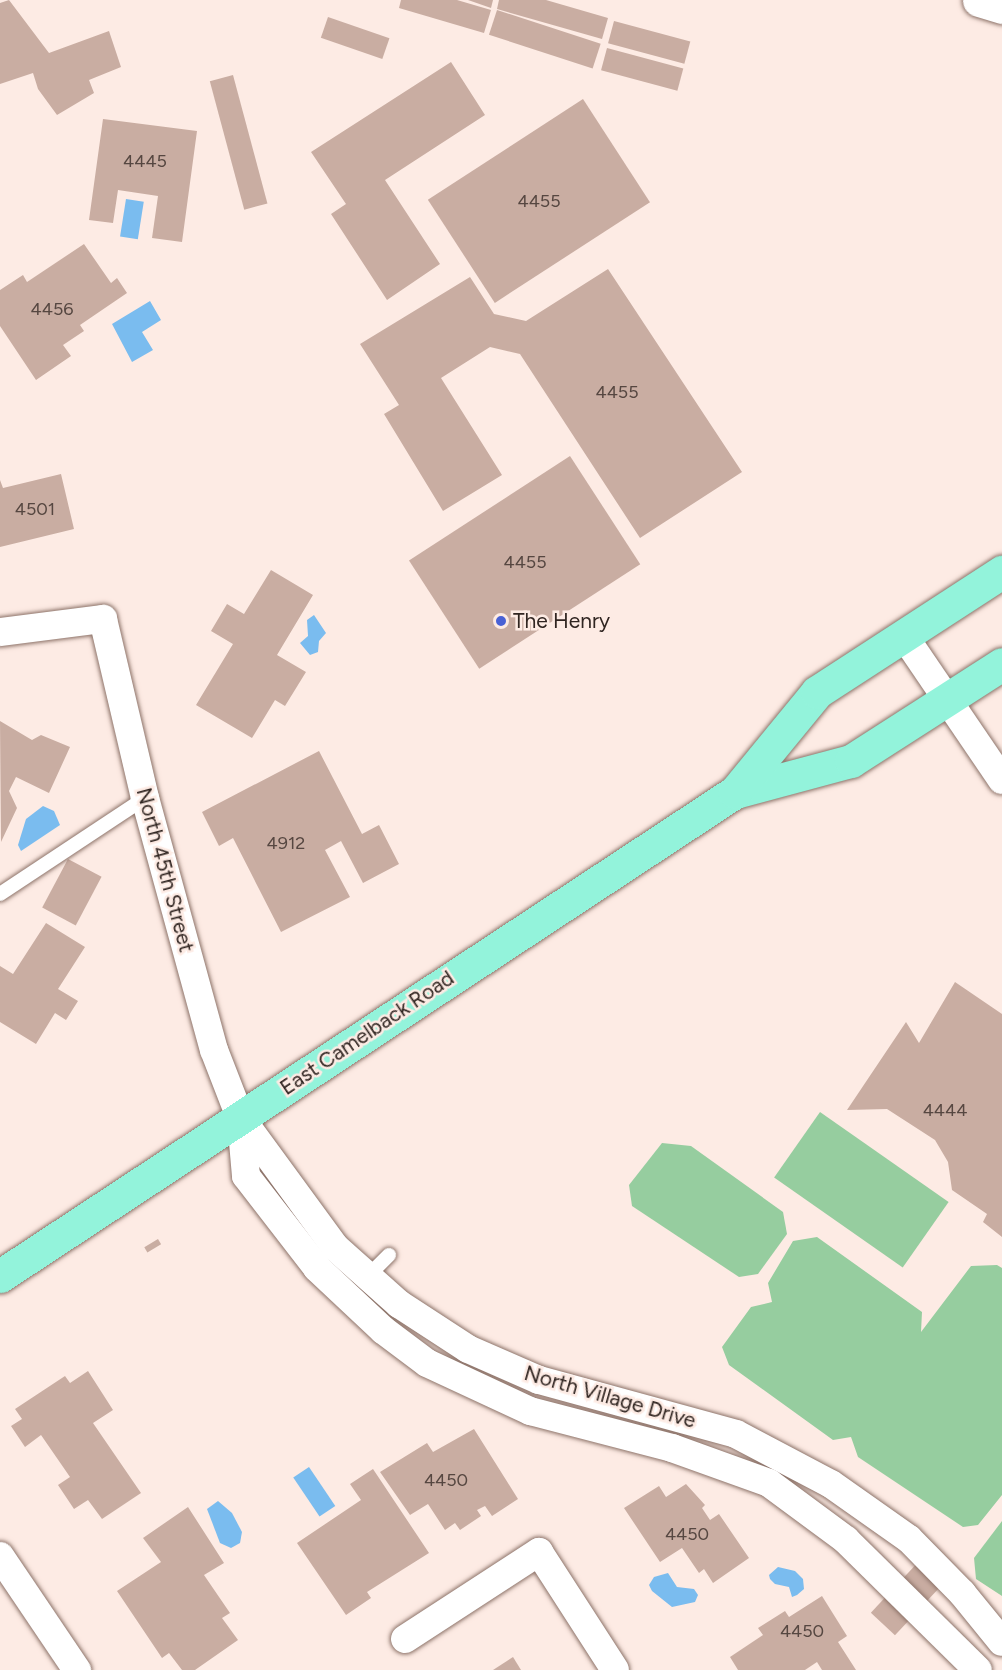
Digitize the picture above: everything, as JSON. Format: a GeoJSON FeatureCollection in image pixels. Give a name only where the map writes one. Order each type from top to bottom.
{"type":"FeatureCollection","features":[{"type":"Feature","properties":{"kind":"main road","name":"East Camelback Road"},"geometry":{"type":"LineString","coordinates":[[0,1276],[735,792],[817,692],[1002,572]]}},
{"type":"Feature","properties":{"kind":"main road","name":"East Camelback Road"},"geometry":{"type":"LineString","coordinates":[[735,792],[851,761],[1002,664]]}},
{"type":"Feature","properties":{"kind":"street"},"geometry":{"type":"LineString","coordinates":[[979,0],[1002,7]]}},
{"type":"Feature","properties":{"kind":"street","name":"North 45th Street"},"geometry":{"type":"LineString","coordinates":[[0,632],[103,619],[145,798],[214,1050],[240,1117]]}},
{"type":"Feature","properties":{"kind":"street"},"geometry":{"type":"LineString","coordinates":[[904,636],[1002,780]]}},
{"type":"Feature","properties":{"kind":"street","name":"North Village Drive"},"geometry":{"type":"LineString","coordinates":[[240,1117],[315,1222],[366,1277],[399,1304],[468,1349],[538,1380],[736,1434],[844,1494],[909,1539],[962,1593],[1002,1644]]}},
{"type":"Feature","properties":{"kind":"street","name":"North Village Drive"},"geometry":{"type":"LineString","coordinates":[[240,1117],[246,1176],[279,1223],[348,1300],[427,1362],[530,1411],[726,1465],[769,1482],[825,1524],[974,1668]]}},
{"type":"Feature","properties":{"kind":"street"},"geometry":{"type":"LineString","coordinates":[[825,1524],[844,1494]]}},
{"type":"Feature","properties":{"kind":"street"},"geometry":{"type":"LineString","coordinates":[[405,1639],[539,1552],[615,1670]]}},
{"type":"Feature","properties":{"kind":"street"},"geometry":{"type":"LineString","coordinates":[[0,1556],[77,1670]]}},
{"type":"Feature","properties":{"kind":"street"},"geometry":{"type":"LineString","coordinates":[[974,1668],[1002,1644]]}},
{"type":"Feature","properties":{"kind":"lane"},"geometry":{"type":"LineString","coordinates":[[0,894],[145,798]]}},
{"type":"Feature","properties":{"kind":"lane"},"geometry":{"type":"LineString","coordinates":[[348,1300],[366,1277],[389,1255]]}},
{"type":"Feature","properties":{"kind":"green space"},"geometry":{"type":"Polygon","coordinates":[[[820,1112],[949,1202],[903,1268],[774,1178],[820,1112]]]}},
{"type":"Feature","properties":{"kind":"green space"},"geometry":{"type":"Polygon","coordinates":[[[662,1143],[691,1146],[783,1212],[787,1234],[758,1274],[739,1277],[632,1206],[629,1185],[662,1143]]]}},
{"type":"Feature","properties":{"kind":"green space"},"geometry":{"type":"Polygon","coordinates":[[[817,1237],[922,1312],[921,1332],[971,1266],[997,1265],[1002,1268],[1002,1495],[978,1525],[963,1527],[858,1457],[851,1437],[833,1440],[729,1365],[722,1347],[751,1307],[772,1302],[768,1283],[793,1241],[817,1237]]]}},
{"type":"Feature","properties":{"kind":"green space"},"geometry":{"type":"Polygon","coordinates":[[[1002,1521],[1002,1596],[976,1579],[974,1558],[1002,1521]]]}},
{"type":"Feature","properties":{"kind":"water"},"geometry":{"type":"Polygon","coordinates":[[[126,199],[144,202],[138,239],[120,237],[126,199]]]}},
{"type":"Feature","properties":{"kind":"water"},"geometry":{"type":"Polygon","coordinates":[[[150,301],[161,320],[142,332],[153,350],[132,362],[112,324],[150,301]]]}},
{"type":"Feature","properties":{"kind":"water"},"geometry":{"type":"Polygon","coordinates":[[[314,615],[326,633],[319,641],[318,652],[310,655],[300,643],[308,636],[307,620],[314,615]]]}},
{"type":"Feature","properties":{"kind":"water"},"geometry":{"type":"Polygon","coordinates":[[[43,806],[54,811],[60,825],[21,851],[18,845],[26,819],[43,806]]]}},
{"type":"Feature","properties":{"kind":"water"},"geometry":{"type":"Polygon","coordinates":[[[309,1467],[335,1506],[320,1517],[293,1478],[309,1467]]]}},
{"type":"Feature","properties":{"kind":"water"},"geometry":{"type":"Polygon","coordinates":[[[218,1501],[232,1513],[242,1532],[240,1543],[231,1548],[220,1543],[207,1509],[218,1501]]]}},
{"type":"Feature","properties":{"kind":"water"},"geometry":{"type":"Polygon","coordinates":[[[778,1567],[795,1571],[803,1579],[804,1589],[792,1597],[789,1587],[775,1584],[769,1575],[778,1567]]]}},
{"type":"Feature","properties":{"kind":"water"},"geometry":{"type":"Polygon","coordinates":[[[668,1573],[677,1587],[694,1589],[698,1595],[695,1602],[672,1607],[652,1591],[649,1585],[654,1577],[668,1573]]]}},
{"type":"Feature","properties":{"kind":"building"},"geometry":{"type":"Polygon","coordinates":[[[9,0],[49,53],[109,31],[121,67],[89,80],[94,93],[57,115],[38,89],[33,73],[0,84],[0,3],[9,0]]]}},
{"type":"Feature","properties":{"kind":"building"},"geometry":{"type":"Polygon","coordinates":[[[401,0],[457,0],[491,10],[484,33],[399,8],[401,0]]]}},
{"type":"Feature","properties":{"kind":"building"},"geometry":{"type":"Polygon","coordinates":[[[468,0],[493,0],[491,8],[468,0]]]}},
{"type":"Feature","properties":{"kind":"building"},"geometry":{"type":"Polygon","coordinates":[[[499,0],[546,0],[608,18],[602,39],[497,9],[499,0]]]}},
{"type":"Feature","properties":{"kind":"building"},"geometry":{"type":"Polygon","coordinates":[[[497,10],[601,44],[593,68],[489,35],[497,10]]]}},
{"type":"Feature","properties":{"kind":"building"},"geometry":{"type":"Polygon","coordinates":[[[328,17],[389,38],[382,59],[321,38],[328,17]]]}},
{"type":"Feature","properties":{"kind":"building"},"geometry":{"type":"Polygon","coordinates":[[[614,21],[690,41],[684,64],[608,43],[614,21]]]}},
{"type":"Feature","properties":{"kind":"building"},"geometry":{"type":"Polygon","coordinates":[[[607,48],[683,68],[677,91],[601,70],[607,48]]]}},
{"type":"Feature","properties":{"kind":"building"},"geometry":{"type":"Polygon","coordinates":[[[451,62],[485,115],[385,180],[440,264],[387,300],[331,214],[346,204],[311,152],[451,62]]]}},
{"type":"Feature","properties":{"kind":"building"},"geometry":{"type":"Polygon","coordinates":[[[233,75],[267,203],[244,210],[210,81],[233,75]]]}},
{"type":"Feature","properties":{"kind":"building"},"geometry":{"type":"Polygon","coordinates":[[[583,99],[650,202],[495,303],[428,200],[583,99]]]}},
{"type":"Feature","properties":{"kind":"building"},"geometry":{"type":"Polygon","coordinates":[[[103,119],[197,131],[182,242],[152,238],[158,196],[118,190],[113,223],[89,220],[103,119]]]}},
{"type":"Feature","properties":{"kind":"building"},"geometry":{"type":"Polygon","coordinates":[[[84,244],[111,283],[117,278],[127,293],[80,325],[84,331],[63,345],[71,356],[36,380],[0,326],[0,290],[23,275],[27,282],[84,244]]]}},
{"type":"Feature","properties":{"kind":"building"},"geometry":{"type":"Polygon","coordinates":[[[608,269],[742,472],[640,538],[520,354],[490,347],[441,378],[502,475],[443,511],[384,414],[399,405],[360,344],[470,277],[494,314],[526,321],[608,269]]]}},
{"type":"Feature","properties":{"kind":"building"},"geometry":{"type":"Polygon","coordinates":[[[570,456],[640,564],[479,669],[409,561],[570,456]]]}},
{"type":"Feature","properties":{"kind":"building"},"geometry":{"type":"Polygon","coordinates":[[[61,474],[74,529],[0,547],[0,480],[3,488],[61,474]]]}},
{"type":"Feature","properties":{"kind":"building"},"geometry":{"type":"Polygon","coordinates":[[[271,570],[313,595],[277,655],[306,672],[285,706],[275,700],[252,738],[196,705],[233,644],[211,631],[227,604],[244,614],[271,570]]]}},
{"type":"Feature","properties":{"kind":"building"},"geometry":{"type":"Polygon","coordinates":[[[0,721],[32,740],[41,735],[70,747],[49,793],[16,777],[9,791],[17,808],[1,842],[0,721]]]}},
{"type":"Feature","properties":{"kind":"building"},"geometry":{"type":"Polygon","coordinates":[[[319,751],[362,834],[379,825],[399,864],[363,883],[341,841],[325,850],[350,897],[281,932],[233,838],[219,846],[202,812],[319,751]]]}},
{"type":"Feature","properties":{"kind":"building"},"geometry":{"type":"Polygon","coordinates":[[[68,859],[102,877],[76,925],[42,908],[68,859]]]}},
{"type":"Feature","properties":{"kind":"building"},"geometry":{"type":"Polygon","coordinates":[[[46,923],[85,947],[58,989],[78,1001],[66,1020],[55,1013],[36,1044],[0,1022],[0,966],[13,974],[46,923]]]}},
{"type":"Feature","properties":{"kind":"building"},"geometry":{"type":"Polygon","coordinates":[[[955,982],[1002,1014],[1002,1237],[983,1222],[987,1214],[952,1190],[948,1162],[935,1140],[887,1109],[847,1110],[906,1022],[919,1043],[955,982]]]}},
{"type":"Feature","properties":{"kind":"building"},"geometry":{"type":"Polygon","coordinates":[[[158,1239],[161,1244],[147,1252],[144,1247],[158,1239]]]}},
{"type":"Feature","properties":{"kind":"building"},"geometry":{"type":"Polygon","coordinates":[[[88,1371],[113,1410],[93,1423],[141,1493],[102,1519],[88,1500],[74,1509],[58,1485],[70,1477],[41,1435],[25,1447],[11,1426],[22,1419],[15,1409],[65,1376],[70,1383],[88,1371]]]}},
{"type":"Feature","properties":{"kind":"building"},"geometry":{"type":"Polygon","coordinates":[[[474,1429],[518,1499],[492,1516],[485,1506],[477,1510],[481,1516],[460,1530],[455,1523],[445,1530],[428,1504],[410,1515],[380,1472],[427,1443],[433,1452],[474,1429]]]}},
{"type":"Feature","properties":{"kind":"building"},"geometry":{"type":"Polygon","coordinates":[[[373,1469],[429,1553],[367,1592],[371,1598],[346,1615],[297,1543],[361,1500],[350,1484],[373,1469]]]}},
{"type":"Feature","properties":{"kind":"building"},"geometry":{"type":"Polygon","coordinates":[[[686,1484],[705,1505],[702,1508],[710,1520],[719,1514],[749,1558],[713,1583],[704,1569],[699,1573],[682,1548],[660,1562],[624,1508],[659,1486],[666,1497],[686,1484]]]}},
{"type":"Feature","properties":{"kind":"building"},"geometry":{"type":"Polygon","coordinates":[[[188,1507],[224,1563],[204,1575],[230,1613],[222,1618],[238,1640],[195,1670],[182,1670],[169,1653],[162,1658],[117,1591],[161,1562],[143,1538],[188,1507]]]}},
{"type":"Feature","properties":{"kind":"building"},"geometry":{"type":"Polygon","coordinates":[[[922,1558],[946,1581],[895,1635],[871,1613],[922,1558]]]}},
{"type":"Feature","properties":{"kind":"building"},"geometry":{"type":"Polygon","coordinates":[[[822,1596],[847,1636],[838,1642],[856,1670],[822,1670],[817,1662],[805,1670],[738,1670],[730,1657],[763,1635],[758,1628],[785,1611],[789,1617],[822,1596]]]}},
{"type":"Feature","properties":{"kind":"building"},"geometry":{"type":"Polygon","coordinates":[[[513,1657],[521,1670],[493,1670],[513,1657]]]}},
{"type":"Feature","properties":{"kind":"place","name":"The Henry"},"geometry":{"type":"Point","coordinates":[501,621]}}]}
